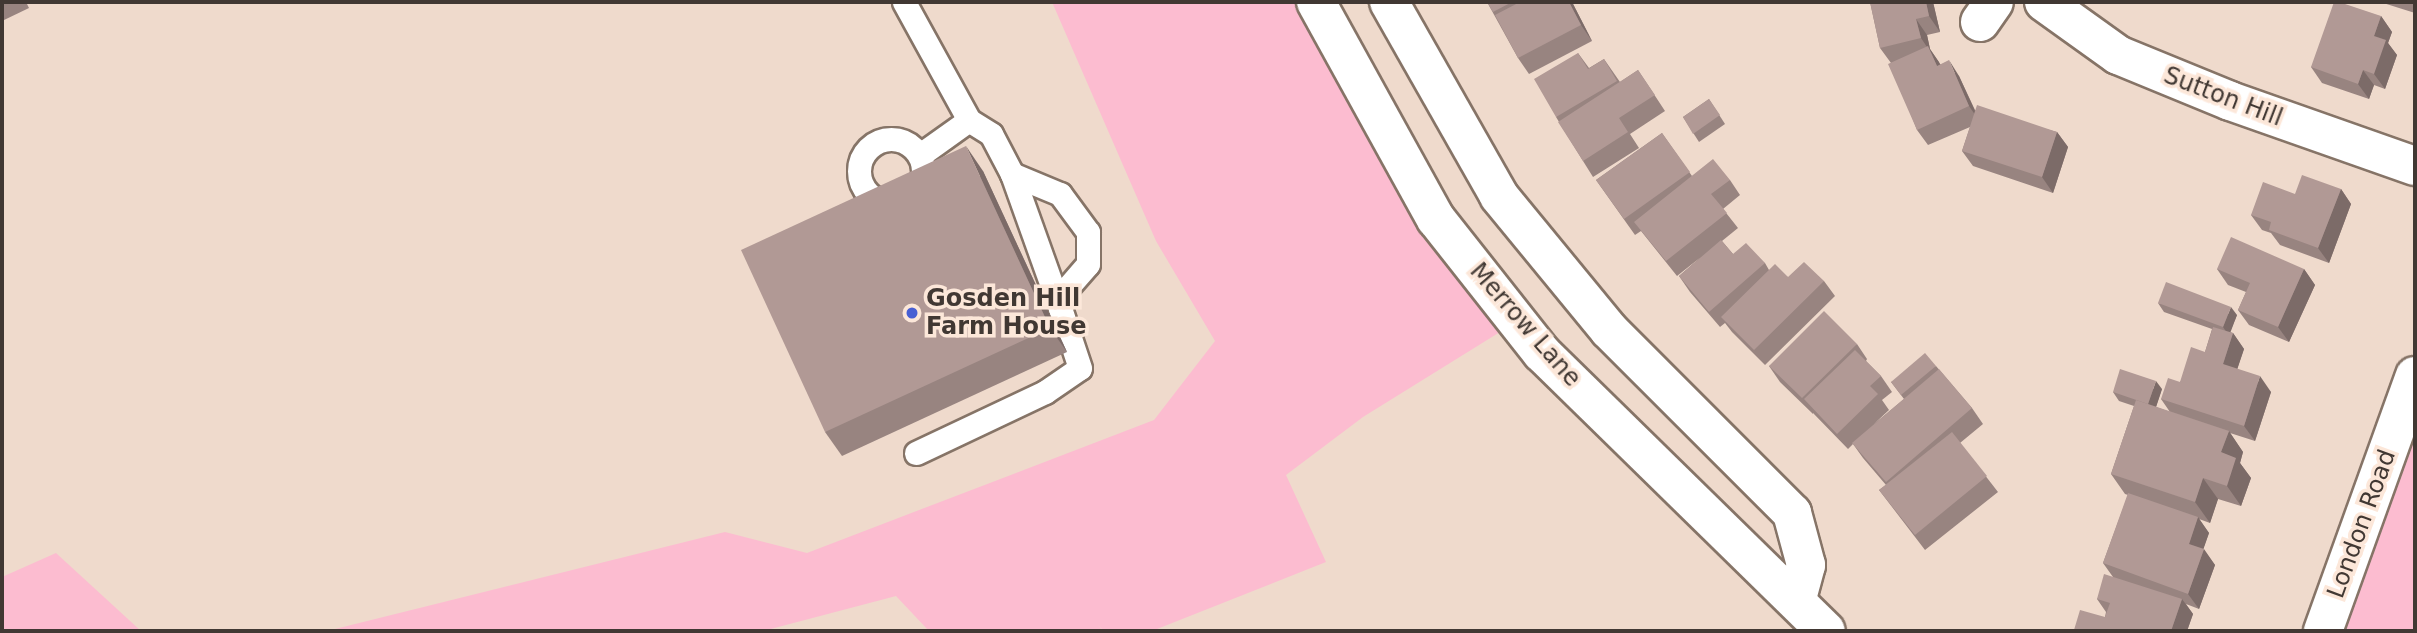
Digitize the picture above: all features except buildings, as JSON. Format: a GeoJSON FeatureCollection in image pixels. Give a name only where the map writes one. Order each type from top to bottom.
{"type":"FeatureCollection","features":[{"type":"Feature","properties":{"kind":"street","name":"Merrow Lane"},"geometry":{"type":"LineString","coordinates":[[1316,2],[1436,219],[1542,353],[1797,599],[1826,631]]}},
{"type":"Feature","properties":{"kind":"street"},"geometry":{"type":"LineString","coordinates":[[1389,2],[1499,196],[1609,330],[1792,513],[1807,565],[1797,599]]}},
{"type":"Feature","properties":{"kind":"street","name":"Sutton Hill"},"geometry":{"type":"LineString","coordinates":[[2044,2],[2118,55],[2230,101],[2415,166]]}},
{"type":"Feature","properties":{"kind":"street","name":"London Road"},"geometry":{"type":"LineString","coordinates":[[2323,631],[2415,376]]}},
{"type":"Feature","properties":{"kind":"lane"},"geometry":{"type":"LineString","coordinates":[[904,2],[969,120],[991,134],[1012,174],[1080,368],[1045,392],[916,453]]}},
{"type":"Feature","properties":{"kind":"lane"},"geometry":{"type":"LineString","coordinates":[[920,155],[969,120]]}},
{"type":"Feature","properties":{"kind":"lane"},"geometry":{"type":"LineString","coordinates":[[1012,174],[1060,194],[1088,232],[1088,264],[1068,287],[1060,308]]}},
{"type":"Feature","properties":{"kind":"shaded area"},"geometry":{"type":"Polygon","coordinates":[[[1052,2],[1295,2],[1422,236],[1500,332],[1363,417],[1286,475],[1326,562],[1152,631],[1104,631],[1098,625],[1103,631],[929,631],[896,596],[763,631],[327,631],[725,532],[807,553],[1154,420],[1215,341],[1156,241],[1052,2]]]}},
{"type":"Feature","properties":{"kind":"shaded area"},"geometry":{"type":"Polygon","coordinates":[[[2415,417],[2415,631],[2336,631],[2415,417]]]}},
{"type":"Feature","properties":{"kind":"shaded area"},"geometry":{"type":"Polygon","coordinates":[[[56,553],[141,631],[2,631],[2,577],[56,553]]]}},
{"type":"Feature","properties":{"kind":"place","name":"Gosden Hill Farm House"},"geometry":{"type":"Point","coordinates":[912,313]}}]}
